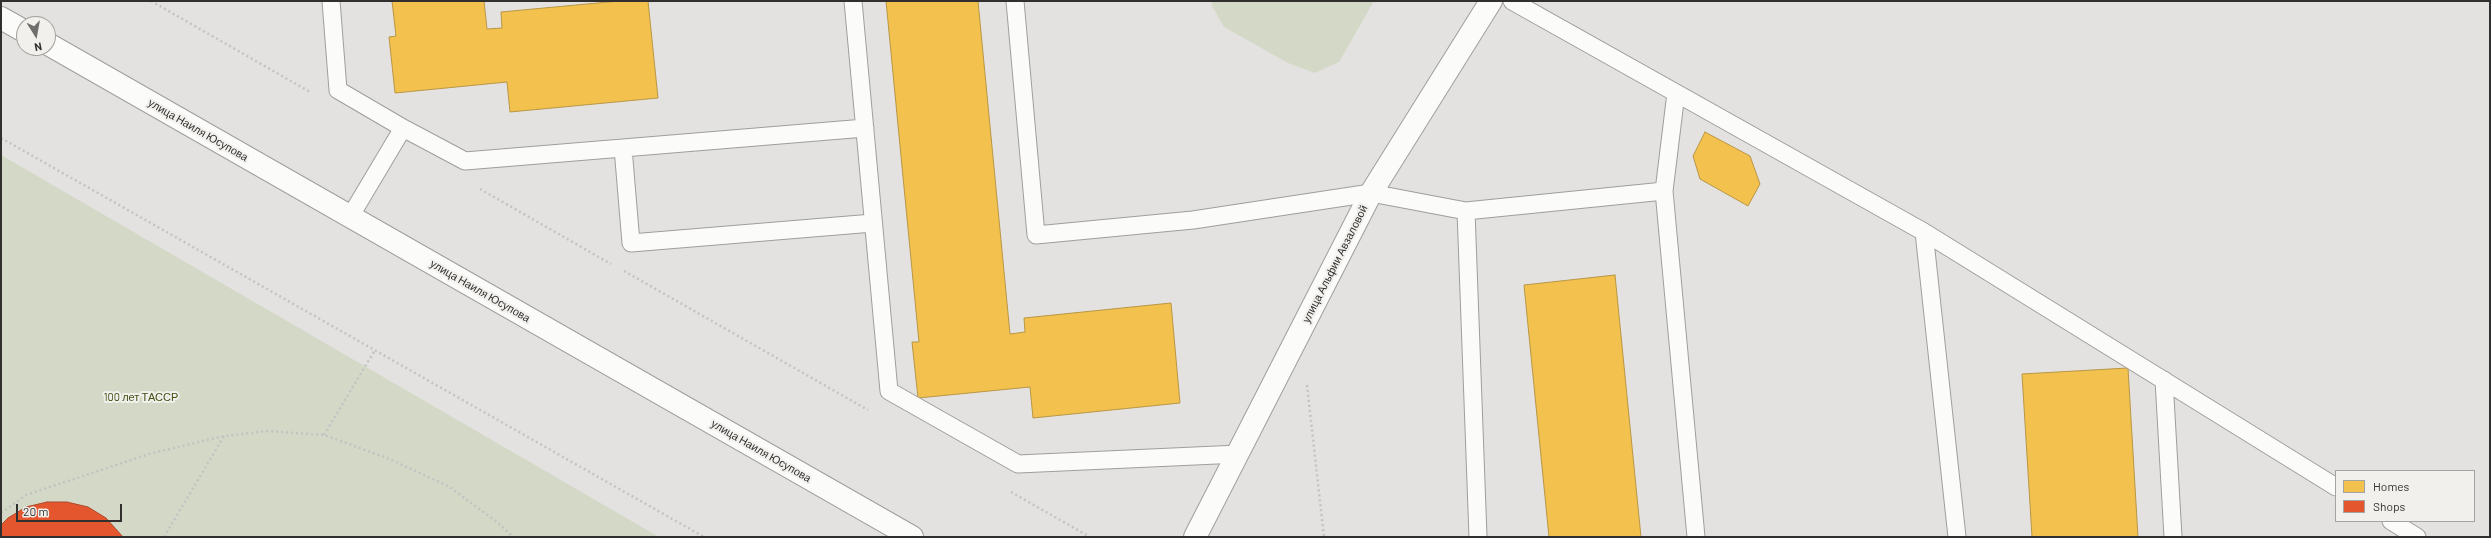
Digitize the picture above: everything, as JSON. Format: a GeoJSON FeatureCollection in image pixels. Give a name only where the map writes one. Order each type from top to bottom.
{"type":"FeatureCollection","features":[{"type":"Feature","properties":{"kind":"street","name":"улица Альфии Авзаловой"},"geometry":{"type":"LineString","coordinates":[[1195,537],[1239,454],[1370,194],[1491,1]]}},
{"type":"Feature","properties":{"kind":"street"},"geometry":{"type":"LineString","coordinates":[[1,18],[16,26]]}},
{"type":"Feature","properties":{"kind":"street","name":"улица Наиля Юсупова"},"geometry":{"type":"LineString","coordinates":[[56,49],[912,537]]}},
{"type":"Feature","properties":{"kind":"lane"},"geometry":{"type":"LineString","coordinates":[[331,1],[338,90],[403,128],[465,161],[865,128]]}},
{"type":"Feature","properties":{"kind":"lane"},"geometry":{"type":"LineString","coordinates":[[853,1],[889,391],[1018,464],[1239,454]]}},
{"type":"Feature","properties":{"kind":"lane"},"geometry":{"type":"LineString","coordinates":[[1015,1],[1036,235],[1193,220],[1370,194],[1466,210],[1664,191]]}},
{"type":"Feature","properties":{"kind":"lane"},"geometry":{"type":"LineString","coordinates":[[1512,1],[1924,232],[2335,486]]}},
{"type":"Feature","properties":{"kind":"lane"},"geometry":{"type":"LineString","coordinates":[[1676,92],[1664,191],[1696,537]]}},
{"type":"Feature","properties":{"kind":"lane"},"geometry":{"type":"LineString","coordinates":[[350,217],[403,128]]}},
{"type":"Feature","properties":{"kind":"lane"},"geometry":{"type":"LineString","coordinates":[[623,148],[631,243],[873,223]]}},
{"type":"Feature","properties":{"kind":"lane"},"geometry":{"type":"LineString","coordinates":[[1466,210],[1478,537]]}},
{"type":"Feature","properties":{"kind":"lane"},"geometry":{"type":"LineString","coordinates":[[1924,232],[1957,537]]}},
{"type":"Feature","properties":{"kind":"lane"},"geometry":{"type":"LineString","coordinates":[[2164,380],[2173,537]]}},
{"type":"Feature","properties":{"kind":"lane"},"geometry":{"type":"LineString","coordinates":[[2393,522],[2416,537]]}},
{"type":"Feature","properties":{"kind":"path"},"geometry":{"type":"LineString","coordinates":[[1,138],[704,537]]}},
{"type":"Feature","properties":{"kind":"path"},"geometry":{"type":"LineString","coordinates":[[324,435],[375,350]]}},
{"type":"Feature","properties":{"kind":"path"},"geometry":{"type":"LineString","coordinates":[[1307,381],[1324,537]]}},
{"type":"Feature","properties":{"kind":"path"},"geometry":{"type":"LineString","coordinates":[[1,513],[26,495],[149,454],[224,436],[268,431],[324,435],[387,458],[448,486],[496,522],[512,537]]}},
{"type":"Feature","properties":{"kind":"path"},"geometry":{"type":"LineString","coordinates":[[164,537],[224,436]]}},
{"type":"Feature","properties":{"kind":"green space"},"geometry":{"type":"Polygon","coordinates":[[[1212,1],[1374,1],[1339,62],[1315,73],[1288,63],[1224,27],[1212,6],[1212,1]]]}},
{"type":"Feature","properties":{"kind":"green space","name":"100 лет ТАССР"},"geometry":{"type":"Polygon","coordinates":[[[1,155],[659,537],[1,537],[1,155]]]}},
{"type":"Feature","properties":{"kind":"building: Homes"},"geometry":{"type":"Polygon","coordinates":[[[392,1],[484,1],[487,29],[502,28],[501,12],[619,1],[648,1],[658,98],[510,112],[507,82],[395,93],[389,37],[396,36],[392,1]]]}},
{"type":"Feature","properties":{"kind":"building: Homes"},"geometry":{"type":"Polygon","coordinates":[[[886,1],[978,1],[1010,334],[1025,332],[1024,318],[1171,303],[1180,403],[1033,418],[1030,387],[918,398],[912,342],[919,342],[886,1]]]}},
{"type":"Feature","properties":{"kind":"building: Homes"},"geometry":{"type":"Polygon","coordinates":[[[1705,132],[1750,156],[1760,184],[1748,206],[1700,179],[1693,156],[1705,132]]]}},
{"type":"Feature","properties":{"kind":"building: Homes"},"geometry":{"type":"Polygon","coordinates":[[[1615,275],[1641,537],[1549,537],[1524,285],[1615,275]]]}},
{"type":"Feature","properties":{"kind":"building: Homes"},"geometry":{"type":"Polygon","coordinates":[[[2128,368],[2138,537],[2032,537],[2022,374],[2128,368]]]}},
{"type":"Feature","properties":{"kind":"building: Shops"},"geometry":{"type":"Polygon","coordinates":[[[47,502],[67,502],[88,507],[106,518],[123,537],[1,537],[1,525],[8,518],[26,507],[47,502]]]}}]}
